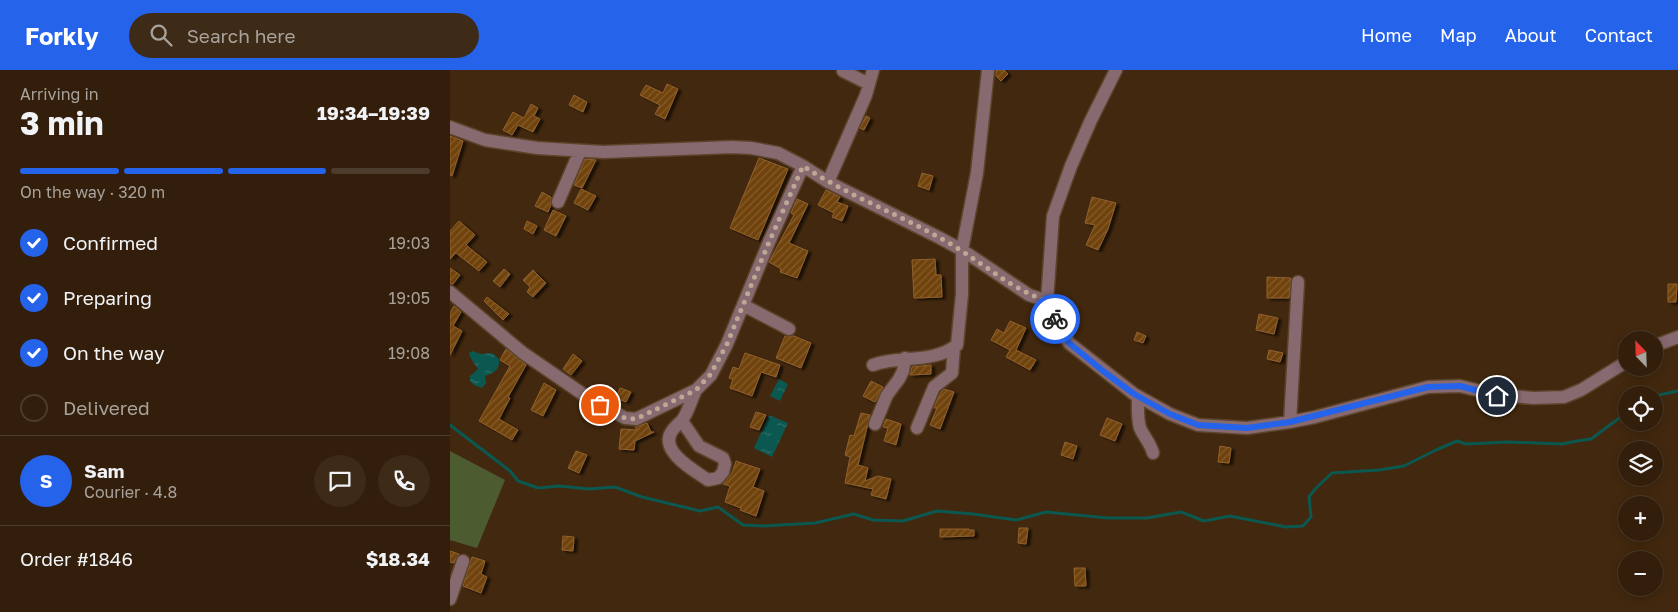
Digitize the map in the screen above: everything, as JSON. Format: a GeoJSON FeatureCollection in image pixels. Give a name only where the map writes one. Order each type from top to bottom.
{"type":"FeatureCollection","features":[{"type":"Feature","properties":{"kind":"street"},"geometry":{"type":"LineString","coordinates":[[828,182],[866,95],[873,70]]}},
{"type":"Feature","properties":{"kind":"street"},"geometry":{"type":"LineString","coordinates":[[917,428],[934,387],[952,373],[954,348],[958,342],[962,294],[962,250],[977,173],[988,70]]}},
{"type":"Feature","properties":{"kind":"street"},"geometry":{"type":"LineString","coordinates":[[1116,70],[1084,135],[1053,216],[1047,301],[1061,331],[1069,343],[1138,396],[1170,414],[1198,425],[1247,428],[1290,422],[1428,387],[1460,386],[1497,396],[1564,397],[1581,390],[1618,367]]}},
{"type":"Feature","properties":{"kind":"street"},"geometry":{"type":"LineString","coordinates":[[843,72],[869,84]]}},
{"type":"Feature","properties":{"kind":"street"},"geometry":{"type":"LineString","coordinates":[[450,127],[485,140],[509,145],[580,151],[603,152],[732,147],[778,153],[828,182],[962,250],[1029,295],[1047,301]]}},
{"type":"Feature","properties":{"kind":"street"},"geometry":{"type":"LineString","coordinates":[[558,202],[580,151]]}},
{"type":"Feature","properties":{"kind":"street"},"geometry":{"type":"LineString","coordinates":[[682,421],[699,446],[723,458],[726,464],[718,478],[708,480],[679,460],[670,444],[671,432],[682,421],[696,390],[710,375],[719,361],[803,166]]}},
{"type":"Feature","properties":{"kind":"street"},"geometry":{"type":"LineString","coordinates":[[1290,422],[1298,282]]}},
{"type":"Feature","properties":{"kind":"street"},"geometry":{"type":"LineString","coordinates":[[450,292],[523,354],[587,397],[625,418],[636,419],[696,390]]}},
{"type":"Feature","properties":{"kind":"street"},"geometry":{"type":"LineString","coordinates":[[743,305],[789,329]]}},
{"type":"Feature","properties":{"kind":"street"},"geometry":{"type":"LineString","coordinates":[[1663,343],[1678,337]]}},
{"type":"Feature","properties":{"kind":"street"},"geometry":{"type":"LineString","coordinates":[[873,365],[889,360],[932,357],[954,348]]}},
{"type":"Feature","properties":{"kind":"street"},"geometry":{"type":"LineString","coordinates":[[875,424],[886,395],[903,371],[905,358]]}},
{"type":"Feature","properties":{"kind":"street"},"geometry":{"type":"LineString","coordinates":[[1138,396],[1140,427],[1152,447],[1153,453]]}},
{"type":"Feature","properties":{"kind":"street"},"geometry":{"type":"LineString","coordinates":[[451,592],[463,561]]}},
{"type":"Feature","properties":{"kind":"green space"},"geometry":{"type":"Polygon","coordinates":[[[450,451],[505,480],[477,548],[450,540],[450,451]]]}},
{"type":"Feature","properties":{"kind":"water"},"geometry":{"type":"Polygon","coordinates":[[[472,351],[481,354],[492,353],[499,359],[499,366],[491,374],[485,376],[486,383],[482,388],[470,381],[470,376],[478,369],[470,357],[469,353],[472,351]]]}},
{"type":"Feature","properties":{"kind":"water"},"geometry":{"type":"Polygon","coordinates":[[[779,379],[788,384],[780,401],[770,396],[779,379]]]}},
{"type":"Feature","properties":{"kind":"water"},"geometry":{"type":"Polygon","coordinates":[[[769,415],[788,423],[772,457],[754,448],[769,415]]]}},
{"type":"Feature","properties":{"kind":"building"},"geometry":{"type":"Polygon","coordinates":[[[996,70],[1004,70],[1008,74],[1001,81],[996,76],[996,70]]]}},
{"type":"Feature","properties":{"kind":"building"},"geometry":{"type":"Polygon","coordinates":[[[667,84],[678,89],[665,119],[655,114],[660,105],[640,95],[646,85],[663,93],[667,84]]]}},
{"type":"Feature","properties":{"kind":"building"},"geometry":{"type":"Polygon","coordinates":[[[574,95],[587,102],[583,112],[569,105],[574,95]]]}},
{"type":"Feature","properties":{"kind":"building"},"geometry":{"type":"Polygon","coordinates":[[[531,104],[538,108],[534,116],[540,119],[533,132],[518,125],[512,135],[503,130],[513,112],[524,118],[531,104]]]}},
{"type":"Feature","properties":{"kind":"building"},"geometry":{"type":"Polygon","coordinates":[[[866,116],[870,118],[864,130],[860,128],[866,116]]]}},
{"type":"Feature","properties":{"kind":"building"},"geometry":{"type":"Polygon","coordinates":[[[450,136],[463,141],[452,176],[450,175],[450,136]]]}},
{"type":"Feature","properties":{"kind":"building"},"geometry":{"type":"Polygon","coordinates":[[[759,158],[788,169],[758,240],[730,228],[759,158]]]}},
{"type":"Feature","properties":{"kind":"building"},"geometry":{"type":"Polygon","coordinates":[[[585,159],[596,160],[582,188],[574,185],[585,159]]]}},
{"type":"Feature","properties":{"kind":"building"},"geometry":{"type":"Polygon","coordinates":[[[922,173],[933,176],[929,190],[918,186],[922,173]]]}},
{"type":"Feature","properties":{"kind":"building"},"geometry":{"type":"Polygon","coordinates":[[[581,189],[596,196],[588,210],[574,203],[581,189]]]}},
{"type":"Feature","properties":{"kind":"building"},"geometry":{"type":"Polygon","coordinates":[[[826,190],[840,197],[837,202],[848,206],[842,221],[832,217],[834,213],[818,205],[826,190]]]}},
{"type":"Feature","properties":{"kind":"building"},"geometry":{"type":"Polygon","coordinates":[[[542,192],[551,197],[551,205],[548,212],[535,206],[542,192]]]}},
{"type":"Feature","properties":{"kind":"building"},"geometry":{"type":"Polygon","coordinates":[[[1092,197],[1116,203],[1108,229],[1098,250],[1086,245],[1095,225],[1085,223],[1092,197]]]}},
{"type":"Feature","properties":{"kind":"building"},"geometry":{"type":"Polygon","coordinates":[[[797,199],[808,204],[789,243],[808,251],[797,278],[780,272],[781,269],[769,262],[794,215],[791,213],[797,199]]]}},
{"type":"Feature","properties":{"kind":"building"},"geometry":{"type":"Polygon","coordinates":[[[553,210],[566,216],[556,236],[544,230],[553,210]]]}},
{"type":"Feature","properties":{"kind":"building"},"geometry":{"type":"Polygon","coordinates":[[[459,221],[475,235],[466,245],[487,262],[479,271],[456,253],[450,259],[450,231],[459,221]]]}},
{"type":"Feature","properties":{"kind":"building"},"geometry":{"type":"Polygon","coordinates":[[[527,221],[537,226],[533,234],[524,229],[527,221]]]}},
{"type":"Feature","properties":{"kind":"building"},"geometry":{"type":"Polygon","coordinates":[[[935,259],[936,275],[941,275],[942,297],[914,298],[912,260],[935,259]]]}},
{"type":"Feature","properties":{"kind":"building"},"geometry":{"type":"Polygon","coordinates":[[[450,268],[460,275],[453,284],[450,284],[450,268]]]}},
{"type":"Feature","properties":{"kind":"building"},"geometry":{"type":"Polygon","coordinates":[[[504,269],[510,274],[500,287],[493,281],[504,269]]]}},
{"type":"Feature","properties":{"kind":"building"},"geometry":{"type":"Polygon","coordinates":[[[533,270],[546,283],[533,297],[527,292],[530,287],[523,280],[533,270]]]}},
{"type":"Feature","properties":{"kind":"building"},"geometry":{"type":"Polygon","coordinates":[[[1267,277],[1291,278],[1289,298],[1267,298],[1267,277]]]}},
{"type":"Feature","properties":{"kind":"building"},"geometry":{"type":"Polygon","coordinates":[[[1668,284],[1677,284],[1676,302],[1668,302],[1668,284]]]}},
{"type":"Feature","properties":{"kind":"building"},"geometry":{"type":"Polygon","coordinates":[[[487,297],[509,314],[503,320],[484,301],[487,297]]]}},
{"type":"Feature","properties":{"kind":"building"},"geometry":{"type":"Polygon","coordinates":[[[454,306],[461,312],[453,326],[462,331],[450,355],[450,313],[454,306]]]}},
{"type":"Feature","properties":{"kind":"building"},"geometry":{"type":"Polygon","coordinates":[[[1259,314],[1278,318],[1274,334],[1256,330],[1259,314]]]}},
{"type":"Feature","properties":{"kind":"building"},"geometry":{"type":"Polygon","coordinates":[[[1010,321],[1026,328],[1016,350],[1036,360],[1030,370],[1006,357],[1010,350],[991,340],[997,329],[1004,333],[1010,321]]]}},
{"type":"Feature","properties":{"kind":"building"},"geometry":{"type":"Polygon","coordinates":[[[1137,332],[1146,336],[1143,343],[1134,340],[1137,332]]]}},
{"type":"Feature","properties":{"kind":"building"},"geometry":{"type":"Polygon","coordinates":[[[785,336],[794,336],[811,343],[801,368],[776,358],[785,336]]]}},
{"type":"Feature","properties":{"kind":"building"},"geometry":{"type":"Polygon","coordinates":[[[506,349],[526,365],[508,397],[510,398],[499,419],[518,430],[512,440],[479,421],[510,366],[500,360],[506,349]]]}},
{"type":"Feature","properties":{"kind":"building"},"geometry":{"type":"Polygon","coordinates":[[[1269,350],[1283,353],[1280,362],[1267,359],[1269,350]]]}},
{"type":"Feature","properties":{"kind":"building"},"geometry":{"type":"Polygon","coordinates":[[[745,353],[780,365],[776,377],[761,372],[752,396],[730,388],[733,379],[729,378],[733,367],[739,369],[745,353]]]}},
{"type":"Feature","properties":{"kind":"building"},"geometry":{"type":"Polygon","coordinates":[[[573,354],[582,361],[571,375],[563,369],[573,354]]]}},
{"type":"Feature","properties":{"kind":"building"},"geometry":{"type":"Polygon","coordinates":[[[931,365],[931,374],[910,375],[912,367],[931,365]]]}},
{"type":"Feature","properties":{"kind":"building"},"geometry":{"type":"Polygon","coordinates":[[[871,381],[883,387],[875,402],[863,396],[871,381]]]}},
{"type":"Feature","properties":{"kind":"building"},"geometry":{"type":"Polygon","coordinates":[[[544,383],[556,390],[543,416],[531,410],[544,383]]]}},
{"type":"Feature","properties":{"kind":"building"},"geometry":{"type":"Polygon","coordinates":[[[620,388],[631,392],[626,402],[616,398],[620,388]]]}},
{"type":"Feature","properties":{"kind":"building"},"geometry":{"type":"Polygon","coordinates":[[[944,389],[954,392],[940,429],[930,425],[937,408],[934,408],[935,405],[944,389]]]}},
{"type":"Feature","properties":{"kind":"building"},"geometry":{"type":"Polygon","coordinates":[[[756,412],[766,415],[759,430],[750,427],[756,412]]]}},
{"type":"Feature","properties":{"kind":"building"},"geometry":{"type":"Polygon","coordinates":[[[861,413],[870,415],[858,465],[868,468],[865,481],[878,476],[891,479],[886,499],[871,495],[873,489],[845,483],[850,457],[845,455],[850,435],[854,436],[861,413]]]}},
{"type":"Feature","properties":{"kind":"building"},"geometry":{"type":"Polygon","coordinates":[[[1107,418],[1122,424],[1115,441],[1100,435],[1107,418]]]}},
{"type":"Feature","properties":{"kind":"building"},"geometry":{"type":"Polygon","coordinates":[[[886,419],[901,424],[896,445],[884,441],[888,428],[883,427],[886,419]]]}},
{"type":"Feature","properties":{"kind":"building"},"geometry":{"type":"Polygon","coordinates":[[[647,423],[651,432],[654,432],[635,441],[634,450],[619,449],[621,429],[637,430],[635,427],[647,423]]]}},
{"type":"Feature","properties":{"kind":"building"},"geometry":{"type":"Polygon","coordinates":[[[1065,442],[1077,446],[1073,459],[1061,455],[1065,442]]]}},
{"type":"Feature","properties":{"kind":"building"},"geometry":{"type":"Polygon","coordinates":[[[1220,446],[1231,448],[1229,463],[1218,462],[1220,446]]]}},
{"type":"Feature","properties":{"kind":"building"},"geometry":{"type":"Polygon","coordinates":[[[576,451],[587,455],[579,473],[568,468],[576,451]]]}},
{"type":"Feature","properties":{"kind":"building"},"geometry":{"type":"Polygon","coordinates":[[[736,461],[760,469],[753,487],[764,491],[756,516],[725,502],[730,486],[723,484],[732,473],[736,461]]]}},
{"type":"Feature","properties":{"kind":"building"},"geometry":{"type":"Polygon","coordinates":[[[1019,528],[1028,528],[1026,544],[1018,543],[1019,528]]]}},
{"type":"Feature","properties":{"kind":"building"},"geometry":{"type":"Polygon","coordinates":[[[940,529],[974,530],[974,536],[940,537],[940,529]]]}},
{"type":"Feature","properties":{"kind":"building"},"geometry":{"type":"Polygon","coordinates":[[[563,536],[574,537],[573,551],[562,550],[563,536]]]}},
{"type":"Feature","properties":{"kind":"building"},"geometry":{"type":"Polygon","coordinates":[[[450,551],[459,554],[454,563],[450,562],[450,551]]]}},
{"type":"Feature","properties":{"kind":"building"},"geometry":{"type":"Polygon","coordinates":[[[472,557],[485,561],[481,574],[487,577],[481,593],[463,586],[472,557]]]}},
{"type":"Feature","properties":{"kind":"building"},"geometry":{"type":"Polygon","coordinates":[[[1074,568],[1085,568],[1086,586],[1075,586],[1074,568]]]}},
{"type":"Feature","properties":{"kind":"waterway"},"geometry":{"type":"LineString","coordinates":[[1663,394],[1678,391]]}},
{"type":"Feature","properties":{"kind":"waterway"},"geometry":{"type":"LineString","coordinates":[[450,425],[510,471],[518,481],[538,488],[559,486],[589,489],[615,487],[642,497],[700,511],[718,507],[743,525],[763,526],[815,523],[854,514],[873,520],[903,521],[937,511],[1016,520],[1046,512],[1108,518],[1147,518],[1181,512],[1204,521],[1230,516],[1286,527],[1303,526],[1311,517],[1309,497],[1332,473],[1379,470],[1404,466],[1457,441],[1466,444],[1508,442],[1562,444],[1591,439],[1618,419]]}},
{"type":"Feature","properties":{"kind":"way so far"},"geometry":{"type":"LineString","coordinates":[[600,405],[625,418],[636,419],[696,390],[710,375],[727,344],[803,166],[828,182],[962,250],[1029,295],[1047,301],[1055,319]]}},
{"type":"Feature","properties":{"kind":"route"},"geometry":{"type":"LineString","coordinates":[[1055,319],[1069,343],[1134,394],[1170,414],[1198,425],[1247,428],[1290,422],[1428,387],[1460,386],[1497,396]]}}]}
